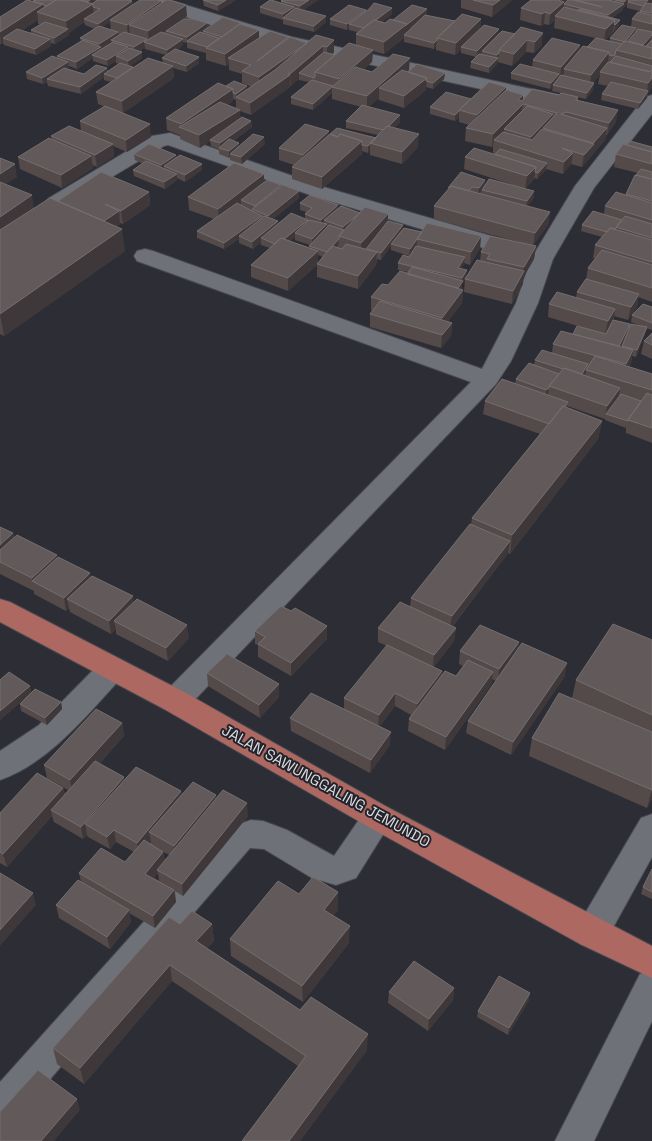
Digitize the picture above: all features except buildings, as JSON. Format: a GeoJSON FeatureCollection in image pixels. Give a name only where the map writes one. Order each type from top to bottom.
{"type":"FeatureCollection","features":[{"type":"Feature","properties":{"kind":"main road","name":"JALAN SAWUNGGALING JEMUNDO"},"geometry":{"type":"LineString","coordinates":[[0,609],[105,676],[174,701],[372,825],[652,963]]}},
{"type":"Feature","properties":{"kind":"street"},"geometry":{"type":"LineString","coordinates":[[151,0],[252,32],[404,66],[489,82],[582,106]]}},
{"type":"Feature","properties":{"kind":"street"},"geometry":{"type":"LineString","coordinates":[[174,701],[487,378],[499,361],[527,304],[542,259],[585,186],[640,115]]}},
{"type":"Feature","properties":{"kind":"street"},"geometry":{"type":"LineString","coordinates":[[56,202],[159,140],[170,139],[320,192],[542,259]]}},
{"type":"Feature","properties":{"kind":"street"},"geometry":{"type":"LineString","coordinates":[[145,256],[487,378]]}},
{"type":"Feature","properties":{"kind":"street"},"geometry":{"type":"LineString","coordinates":[[0,767],[50,734],[105,676]]}},
{"type":"Feature","properties":{"kind":"street"},"geometry":{"type":"LineString","coordinates":[[0,1109],[239,838],[255,832],[265,834],[330,871],[340,871],[344,868],[372,825]]}},
{"type":"Feature","properties":{"kind":"street"},"geometry":{"type":"LineString","coordinates":[[592,933],[652,827]]}},
{"type":"Feature","properties":{"kind":"street"},"geometry":{"type":"LineString","coordinates":[[574,1141],[652,985]]}}]}
